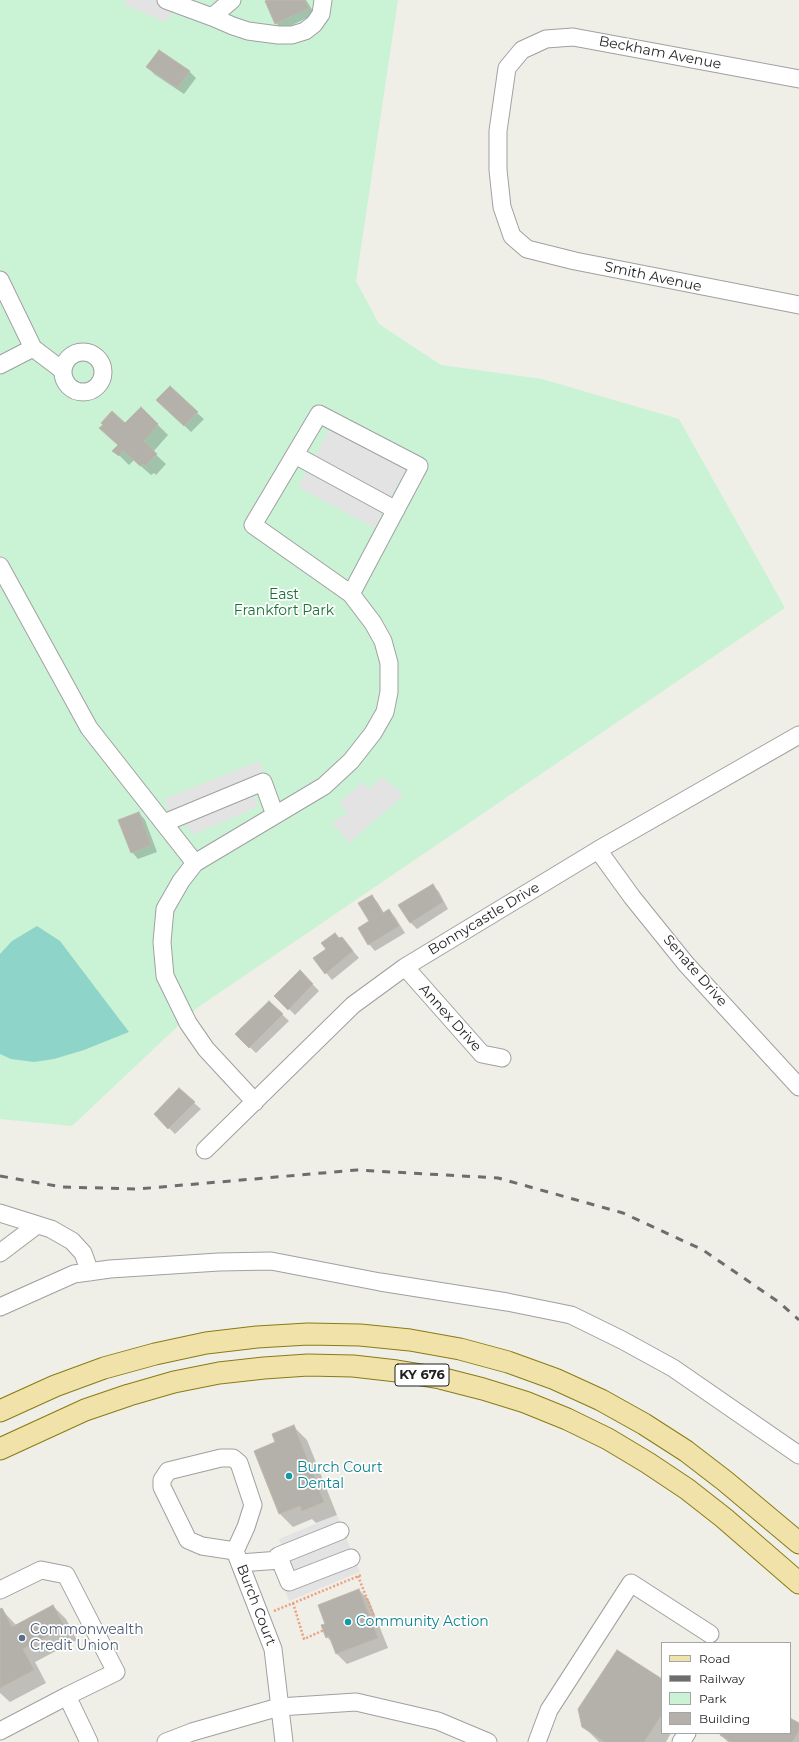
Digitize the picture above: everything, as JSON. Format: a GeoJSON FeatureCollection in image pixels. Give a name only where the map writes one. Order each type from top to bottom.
{"type":"FeatureCollection","features":[{"type":"Feature","properties":{"kind":"main road","name":"KY 676"},"geometry":{"type":"LineString","coordinates":[[0,1411],[55,1386],[104,1368],[155,1354],[206,1343],[257,1336],[308,1334],[360,1335],[410,1340],[460,1349],[508,1362],[555,1379],[601,1400],[644,1424],[686,1451],[725,1481],[799,1543]]}},
{"type":"Feature","properties":{"kind":"main road","name":"KY 676"},"geometry":{"type":"LineString","coordinates":[[0,1449],[85,1410],[174,1382],[219,1373],[308,1365],[353,1366],[440,1378],[525,1402],[567,1419],[608,1439],[687,1489],[724,1518],[799,1583]]}},
{"type":"Feature","properties":{"kind":"street"},"geometry":{"type":"LineString","coordinates":[[166,0],[248,31],[263,34],[292,35],[305,31],[314,24],[321,14],[323,0]]}},
{"type":"Feature","properties":{"kind":"street"},"geometry":{"type":"LineString","coordinates":[[212,17],[232,0]]}},
{"type":"Feature","properties":{"kind":"street","name":"Beckham Avenue"},"geometry":{"type":"LineString","coordinates":[[512,236],[502,207],[498,170],[498,131],[507,68],[522,50],[546,39],[573,37],[799,79]]}},
{"type":"Feature","properties":{"kind":"street","name":"Smith Avenue"},"geometry":{"type":"LineString","coordinates":[[512,236],[527,249],[575,261],[799,305]]}},
{"type":"Feature","properties":{"kind":"street"},"geometry":{"type":"LineString","coordinates":[[0,280],[33,348],[62,370]]}},
{"type":"Feature","properties":{"kind":"street"},"geometry":{"type":"LineString","coordinates":[[0,365],[33,348]]}},
{"type":"Feature","properties":{"kind":"street"},"geometry":{"type":"LineString","coordinates":[[255,1102],[206,1049],[188,1023],[165,976],[162,942],[165,909],[181,881],[195,863],[324,786],[351,761],[373,733],[385,712],[389,692],[388,663],[383,641],[373,623],[352,594],[253,525],[319,414],[419,466],[352,594]]}},
{"type":"Feature","properties":{"kind":"street"},"geometry":{"type":"LineString","coordinates":[[295,455],[396,510]]}},
{"type":"Feature","properties":{"kind":"street"},"geometry":{"type":"LineString","coordinates":[[0,566],[89,728],[195,863]]}},
{"type":"Feature","properties":{"kind":"street","name":"Bonnycastle Drive"},"geometry":{"type":"LineString","coordinates":[[205,1150],[353,1005],[405,967],[598,850],[799,735]]}},
{"type":"Feature","properties":{"kind":"street"},"geometry":{"type":"LineString","coordinates":[[164,823],[263,782],[275,815]]}},
{"type":"Feature","properties":{"kind":"street","name":"Senate Drive"},"geometry":{"type":"LineString","coordinates":[[598,850],[632,897],[686,964],[799,1087]]}},
{"type":"Feature","properties":{"kind":"street","name":"Annex Drive"},"geometry":{"type":"LineString","coordinates":[[405,967],[482,1054],[502,1058]]}},
{"type":"Feature","properties":{"kind":"street"},"geometry":{"type":"LineString","coordinates":[[0,1213],[51,1229],[72,1241],[83,1253],[90,1272]]}},
{"type":"Feature","properties":{"kind":"street"},"geometry":{"type":"LineString","coordinates":[[0,1253],[37,1225]]}},
{"type":"Feature","properties":{"kind":"street"},"geometry":{"type":"LineString","coordinates":[[0,1307],[74,1274],[219,1262],[271,1261],[380,1282],[507,1302],[571,1315],[622,1340],[673,1368],[799,1455]]}},
{"type":"Feature","properties":{"kind":"street"},"geometry":{"type":"LineString","coordinates":[[238,1557],[253,1505],[239,1463],[234,1458],[221,1458],[168,1471],[162,1480],[162,1487],[188,1540],[238,1557],[280,1560]]}},
{"type":"Feature","properties":{"kind":"street"},"geometry":{"type":"LineString","coordinates":[[340,1531],[278,1556],[289,1582],[350,1558]]}},
{"type":"Feature","properties":{"kind":"street","name":"Burch Court"},"geometry":{"type":"LineString","coordinates":[[238,1557],[273,1649],[284,1742]]}},
{"type":"Feature","properties":{"kind":"street"},"geometry":{"type":"LineString","coordinates":[[0,1590],[40,1570],[66,1575],[116,1672],[0,1731]]}},
{"type":"Feature","properties":{"kind":"street"},"geometry":{"type":"LineString","coordinates":[[537,1742],[549,1710],[630,1583],[710,1634]]}},
{"type":"Feature","properties":{"kind":"street"},"geometry":{"type":"LineString","coordinates":[[68,1696],[89,1742]]}},
{"type":"Feature","properties":{"kind":"street"},"geometry":{"type":"LineString","coordinates":[[166,1742],[192,1732],[279,1707],[356,1702],[438,1722],[488,1742]]}},
{"type":"Feature","properties":{"kind":"path"},"geometry":{"type":"LineString","coordinates":[[273,1611],[359,1576],[375,1619],[371,1620]]}},
{"type":"Feature","properties":{"kind":"path"},"geometry":{"type":"LineString","coordinates":[[293,1603],[304,1639],[324,1630]]}},
{"type":"Feature","properties":{"kind":"green space","name":"East Frankfort Park"},"geometry":{"type":"Polygon","coordinates":[[[0,0],[398,0],[356,281],[379,324],[441,365],[542,379],[679,419],[785,608],[197,1008],[72,1126],[0,1119],[0,0]]]}},
{"type":"Feature","properties":{"kind":"shaded area"},"geometry":{"type":"Polygon","coordinates":[[[126,0],[181,0],[166,22],[125,5],[126,0]]]}},
{"type":"Feature","properties":{"kind":"shaded area"},"geometry":{"type":"Polygon","coordinates":[[[338,414],[414,455],[374,528],[298,487],[338,414]]]}},
{"type":"Feature","properties":{"kind":"shaded area"},"geometry":{"type":"Polygon","coordinates":[[[259,761],[264,772],[254,797],[258,807],[192,835],[186,824],[169,813],[164,799],[259,761]]]}},
{"type":"Feature","properties":{"kind":"shaded area"},"geometry":{"type":"Polygon","coordinates":[[[382,777],[404,795],[349,843],[332,822],[348,813],[339,803],[362,782],[369,789],[382,777]]]}},
{"type":"Feature","properties":{"kind":"shaded area"},"geometry":{"type":"Polygon","coordinates":[[[37,926],[60,941],[129,1032],[84,1050],[54,1059],[34,1062],[11,1059],[0,1054],[0,954],[12,941],[37,926]]]}},
{"type":"Feature","properties":{"kind":"shaded area"},"geometry":{"type":"Polygon","coordinates":[[[337,1515],[360,1572],[289,1601],[278,1572],[283,1548],[279,1539],[337,1515]]]}},
{"type":"Feature","properties":{"kind":"building"},"geometry":{"type":"Polygon","coordinates":[[[304,0],[309,8],[275,24],[265,1],[304,0]]]}},
{"type":"Feature","properties":{"kind":"building"},"geometry":{"type":"Polygon","coordinates":[[[159,50],[190,71],[177,88],[146,67],[159,50]]]}},
{"type":"Feature","properties":{"kind":"building"},"geometry":{"type":"Polygon","coordinates":[[[170,386],[198,412],[184,426],[156,400],[170,386]]]}},
{"type":"Feature","properties":{"kind":"building"},"geometry":{"type":"Polygon","coordinates":[[[141,407],[158,424],[144,441],[157,454],[145,466],[143,464],[140,466],[123,450],[119,456],[112,451],[118,445],[99,428],[103,425],[101,423],[112,411],[125,423],[141,407]]]}},
{"type":"Feature","properties":{"kind":"building"},"geometry":{"type":"Polygon","coordinates":[[[139,812],[151,845],[131,853],[118,820],[139,812]]]}},
{"type":"Feature","properties":{"kind":"building"},"geometry":{"type":"Polygon","coordinates":[[[433,884],[443,902],[410,923],[398,905],[433,884]]]}},
{"type":"Feature","properties":{"kind":"building"},"geometry":{"type":"Polygon","coordinates":[[[372,895],[383,913],[389,909],[399,926],[368,945],[358,928],[369,921],[358,903],[372,895]]]}},
{"type":"Feature","properties":{"kind":"building"},"geometry":{"type":"Polygon","coordinates":[[[335,933],[339,938],[342,937],[353,951],[325,974],[313,958],[326,949],[321,943],[335,933]]]}},
{"type":"Feature","properties":{"kind":"building"},"geometry":{"type":"Polygon","coordinates":[[[300,970],[313,984],[288,1010],[274,996],[300,970]]]}},
{"type":"Feature","properties":{"kind":"building"},"geometry":{"type":"Polygon","coordinates":[[[269,1001],[283,1014],[249,1048],[235,1034],[269,1001]]]}},
{"type":"Feature","properties":{"kind":"building"},"geometry":{"type":"Polygon","coordinates":[[[179,1088],[195,1102],[168,1129],[154,1114],[179,1088]]]}},
{"type":"Feature","properties":{"kind":"building","name":"Burch Court Dental"},"geometry":{"type":"Polygon","coordinates":[[[294,1425],[324,1502],[302,1511],[300,1506],[279,1514],[254,1451],[275,1442],[272,1434],[294,1425]]]}},
{"type":"Feature","properties":{"kind":"building","name":"Community Action"},"geometry":{"type":"Polygon","coordinates":[[[359,1589],[378,1638],[336,1654],[329,1636],[326,1638],[321,1625],[325,1624],[318,1605],[359,1589]]]}},
{"type":"Feature","properties":{"kind":"building","name":"Commonwealth Credit Union"},"geometry":{"type":"Polygon","coordinates":[[[53,1605],[65,1627],[23,1649],[34,1670],[0,1688],[0,1609],[2,1608],[12,1627],[53,1605]]]}},
{"type":"Feature","properties":{"kind":"building"},"geometry":{"type":"Polygon","coordinates":[[[617,1650],[661,1678],[661,1716],[644,1742],[605,1742],[582,1727],[578,1709],[617,1650]]]}},
{"type":"Feature","properties":{"kind":"building"},"geometry":{"type":"Polygon","coordinates":[[[791,1719],[799,1723],[799,1731],[792,1742],[731,1742],[720,1735],[791,1734],[791,1719]]]}},
{"type":"Feature","properties":{"kind":"railway"},"geometry":{"type":"LineString","coordinates":[[0,1176],[62,1187],[138,1189],[357,1170],[498,1178],[623,1213],[703,1250],[780,1303],[799,1320]]}},
{"type":"Feature","properties":{"kind":"place","name":"Burch Court Dental"},"geometry":{"type":"Point","coordinates":[289,1476]}},
{"type":"Feature","properties":{"kind":"place","name":"Community Action"},"geometry":{"type":"Point","coordinates":[348,1622]}},
{"type":"Feature","properties":{"kind":"place","name":"Commonwealth Credit Union"},"geometry":{"type":"Point","coordinates":[22,1638]}}]}
